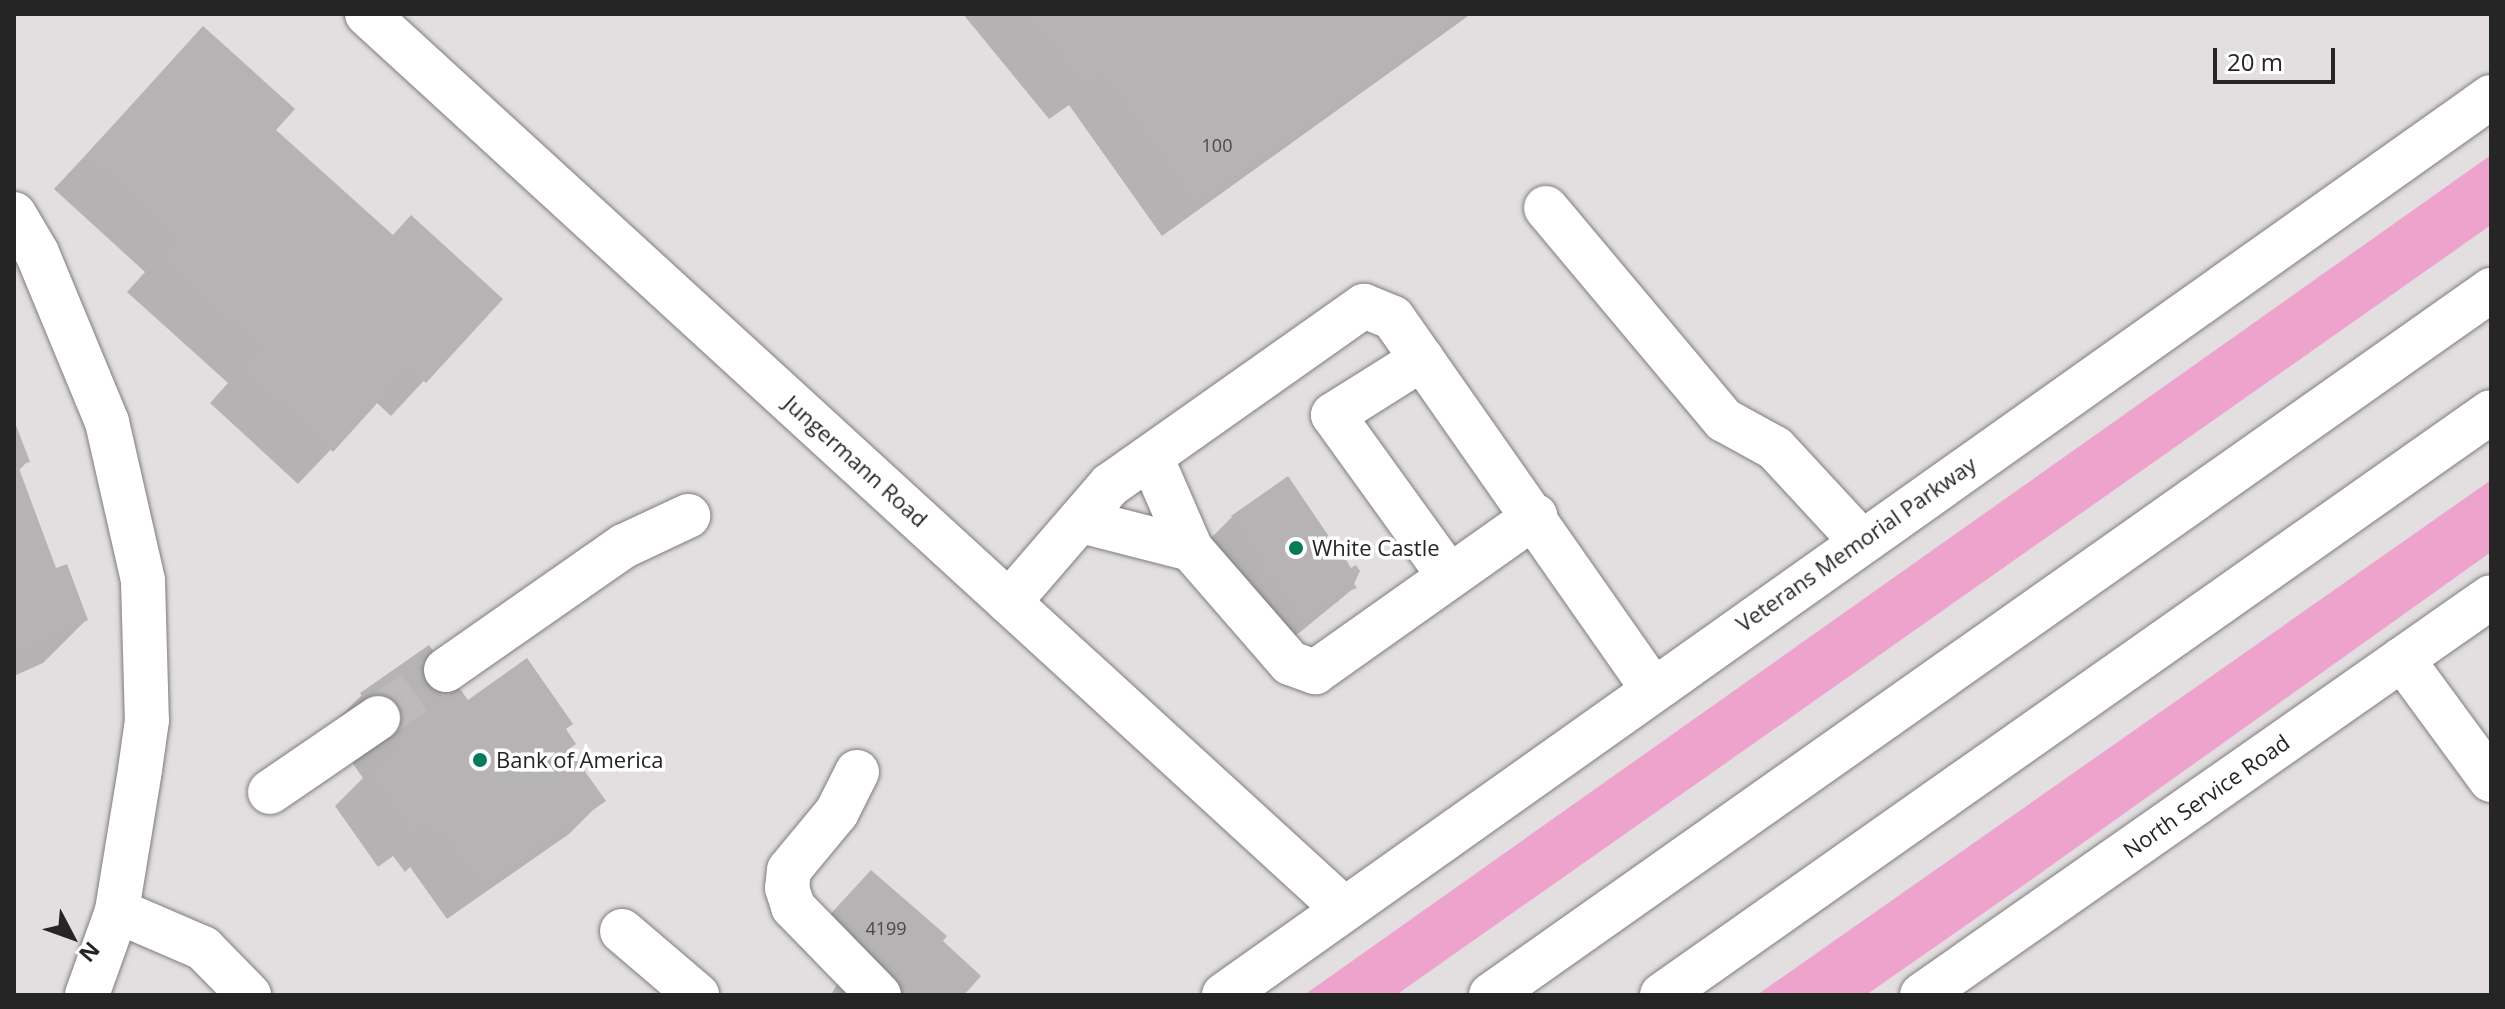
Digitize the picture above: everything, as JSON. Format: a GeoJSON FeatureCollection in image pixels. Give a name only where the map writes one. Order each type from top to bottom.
{"type":"FeatureCollection","features":[{"type":"Feature","properties":{"kind":"main road","name":"Jungermann Road"},"geometry":{"type":"LineString","coordinates":[[367,14],[1344,909]]}},
{"type":"Feature","properties":{"kind":"main road","name":"Veterans Memorial Parkway"},"geometry":{"type":"LineString","coordinates":[[1224,995],[2491,97]]}},
{"type":"Feature","properties":{"kind":"main road"},"geometry":{"type":"LineString","coordinates":[[1546,208],[1724,420],[1775,448],[1861,541]]}},
{"type":"Feature","properties":{"kind":"main road"},"geometry":{"type":"LineString","coordinates":[[14,214],[43,266],[107,422],[143,581],[147,720],[117,911],[87,995]]}},
{"type":"Feature","properties":{"kind":"main road"},"geometry":{"type":"LineString","coordinates":[[1491,995],[2491,290]]}},
{"type":"Feature","properties":{"kind":"main road"},"geometry":{"type":"LineString","coordinates":[[1009,602],[1110,485],[1364,306],[1393,318],[1535,516],[1653,689]]}},
{"type":"Feature","properties":{"kind":"main road"},"geometry":{"type":"LineString","coordinates":[[1422,359],[1333,415],[1449,576]]}},
{"type":"Feature","properties":{"kind":"main road"},"geometry":{"type":"LineString","coordinates":[[1662,995],[2491,412]]}},
{"type":"Feature","properties":{"kind":"main road"},"geometry":{"type":"LineString","coordinates":[[1151,457],[1191,549],[1290,663],[1315,672],[1535,516]]}},
{"type":"Feature","properties":{"kind":"main road"},"geometry":{"type":"LineString","coordinates":[[446,670],[624,546],[688,516]]}},
{"type":"Feature","properties":{"kind":"main road"},"geometry":{"type":"LineString","coordinates":[[1081,521],[1191,549]]}},
{"type":"Feature","properties":{"kind":"main road","name":"North Service Road"},"geometry":{"type":"LineString","coordinates":[[1922,995],[2491,597]]}},
{"type":"Feature","properties":{"kind":"main road"},"geometry":{"type":"LineString","coordinates":[[2402,659],[2491,780]]}},
{"type":"Feature","properties":{"kind":"main road"},"geometry":{"type":"LineString","coordinates":[[270,792],[378,718]]}},
{"type":"Feature","properties":{"kind":"main road"},"geometry":{"type":"LineString","coordinates":[[857,772],[837,812],[794,861],[787,888],[793,907],[879,995]]}},
{"type":"Feature","properties":{"kind":"main road"},"geometry":{"type":"LineString","coordinates":[[117,911],[203,948],[249,995]]}},
{"type":"Feature","properties":{"kind":"main road"},"geometry":{"type":"LineString","coordinates":[[622,931],[697,995]]}},
{"type":"Feature","properties":{"kind":"shaded area"},"geometry":{"type":"Polygon","coordinates":[[[2491,155],[2491,225],[1396,995],[1304,995],[2491,155]]]}},
{"type":"Feature","properties":{"kind":"shaded area"},"geometry":{"type":"Polygon","coordinates":[[[2491,480],[2491,552],[2031,880],[1866,995],[1757,995],[2491,480]]]}},
{"type":"Feature","properties":{"kind":"building"},"geometry":{"type":"Polygon","coordinates":[[[1020,14],[1464,14],[1196,204],[1103,73],[1084,87],[1053,43],[1049,46],[1029,17],[1025,20],[1020,14]]]}},
{"type":"Feature","properties":{"kind":"building"},"geometry":{"type":"Polygon","coordinates":[[[203,26],[295,109],[276,130],[393,235],[411,215],[503,299],[426,383],[409,368],[333,452],[242,369],[260,348],[159,257],[177,237],[86,155],[203,26]]]}},
{"type":"Feature","properties":{"kind":"building"},"geometry":{"type":"Polygon","coordinates":[[[14,420],[30,462],[18,466],[56,568],[67,564],[88,620],[14,655],[14,420]]]}},
{"type":"Feature","properties":{"kind":"building","name":"White Castle"},"geometry":{"type":"Polygon","coordinates":[[[1288,476],[1332,541],[1337,537],[1341,544],[1337,547],[1349,555],[1345,558],[1351,568],[1356,565],[1360,571],[1354,584],[1357,588],[1335,596],[1339,601],[1331,606],[1328,602],[1312,619],[1309,615],[1302,620],[1273,577],[1267,582],[1260,572],[1266,567],[1231,516],[1288,476]]]}},
{"type":"Feature","properties":{"kind":"building","name":"Bank of America"},"geometry":{"type":"Polygon","coordinates":[[[429,645],[468,700],[527,658],[573,724],[566,729],[576,744],[569,749],[606,801],[481,887],[445,835],[439,840],[428,824],[413,835],[368,771],[399,748],[360,693],[429,645]]]}},
{"type":"Feature","properties":{"kind":"building"},"geometry":{"type":"Polygon","coordinates":[[[871,870],[947,936],[943,941],[981,976],[964,995],[896,995],[826,919],[871,870]]]}},
{"type":"Feature","properties":{"kind":"tunnel"},"geometry":{"type":"LineString","coordinates":[[378,718],[446,670]]}},
{"type":"Feature","properties":{"kind":"place","name":"White Castle"},"geometry":{"type":"Point","coordinates":[1296,548]}},
{"type":"Feature","properties":{"kind":"place","name":"Bank of America"},"geometry":{"type":"Point","coordinates":[480,760]}}]}
